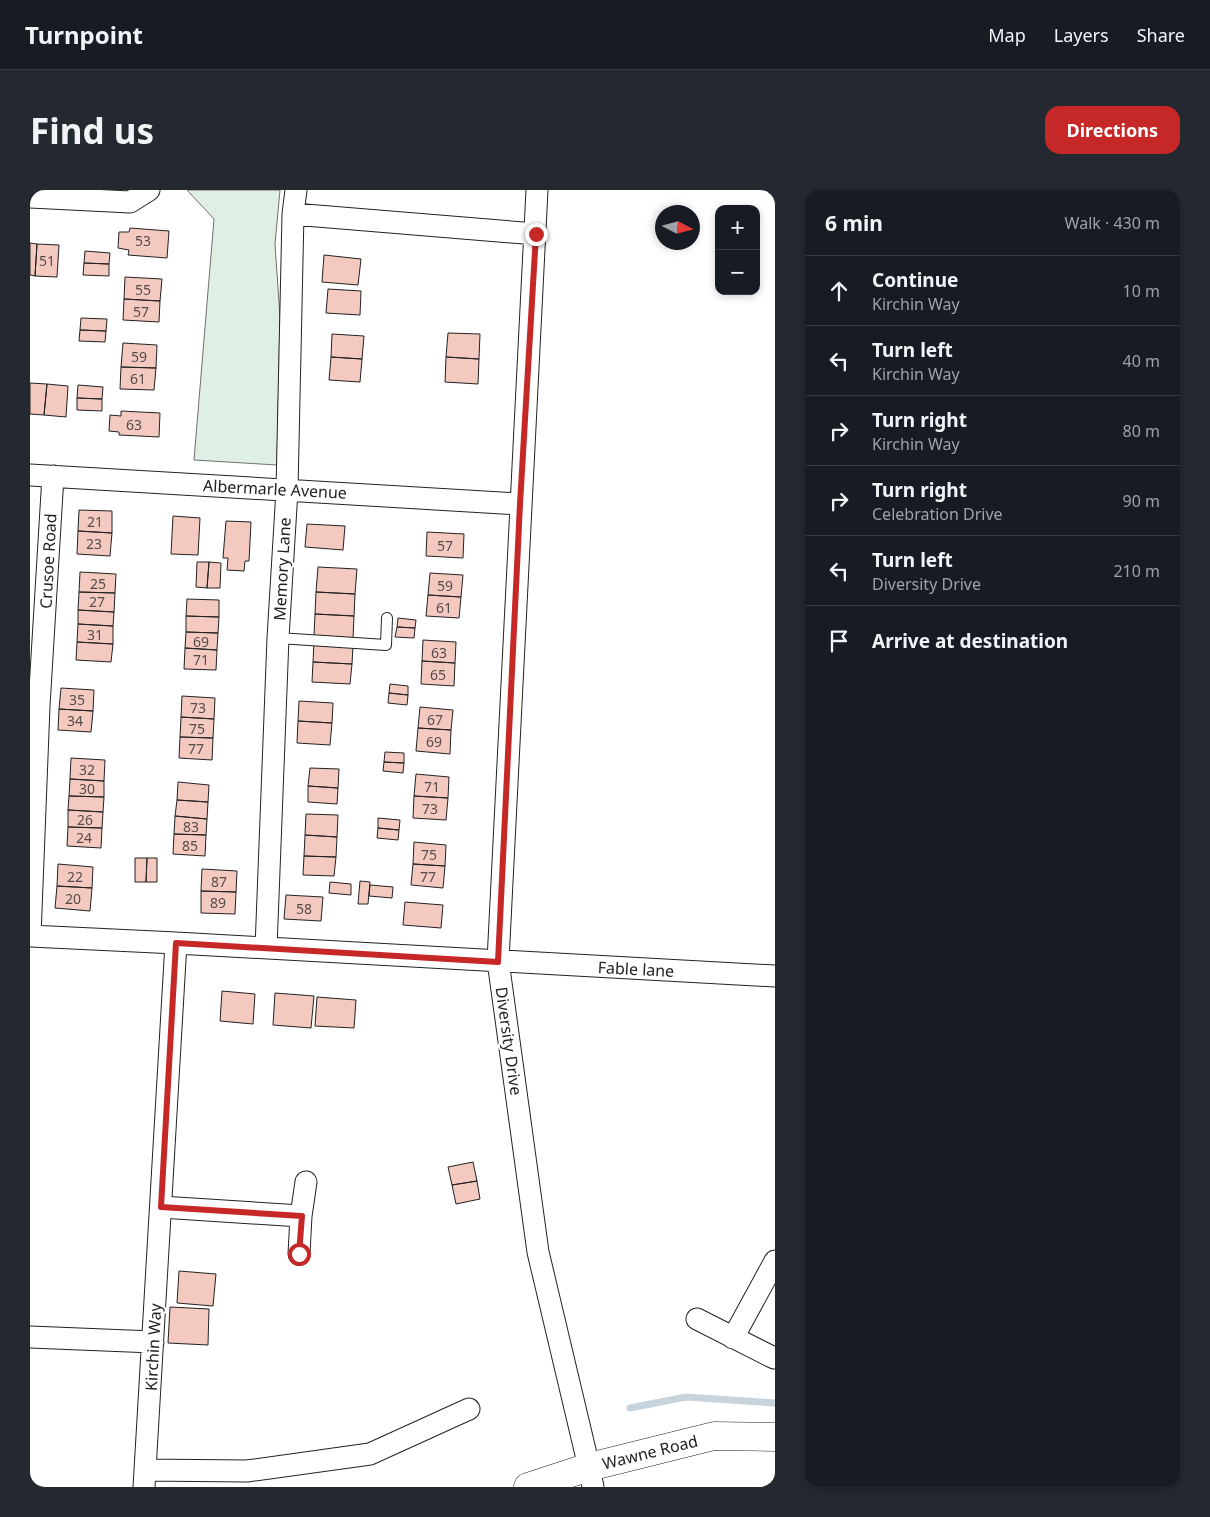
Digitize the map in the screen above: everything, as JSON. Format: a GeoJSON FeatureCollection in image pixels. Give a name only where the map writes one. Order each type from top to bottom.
{"type":"FeatureCollection","features":[{"type":"Feature","properties":{"kind":"street"},"geometry":{"type":"LineString","coordinates":[[30,197],[130,202],[149,190]]}},
{"type":"Feature","properties":{"kind":"street","name":"Memory Lane"},"geometry":{"type":"LineString","coordinates":[[266,948],[278,638],[287,490],[293,214],[296,190]]}},
{"type":"Feature","properties":{"kind":"street","name":"Diversity Drive"},"geometry":{"type":"LineString","coordinates":[[537,190],[498,962],[538,1252],[591,1477]]}},
{"type":"Feature","properties":{"kind":"street"},"geometry":{"type":"LineString","coordinates":[[293,214],[536,234]]}},
{"type":"Feature","properties":{"kind":"street","name":"Albermarle Avenue"},"geometry":{"type":"LineString","coordinates":[[30,474],[520,504]]}},
{"type":"Feature","properties":{"kind":"street","name":"Crusoe Road"},"geometry":{"type":"LineString","coordinates":[[30,936],[35,706],[53,476]]}},
{"type":"Feature","properties":{"kind":"street","name":"Fable lane"},"geometry":{"type":"LineString","coordinates":[[30,936],[775,976]]}},
{"type":"Feature","properties":{"kind":"street","name":"Kirchin Way"},"geometry":{"type":"LineString","coordinates":[[145,1479],[176,943]]}},
{"type":"Feature","properties":{"kind":"street"},"geometry":{"type":"LineString","coordinates":[[299,1254],[306,1182]]}},
{"type":"Feature","properties":{"kind":"street"},"geometry":{"type":"LineString","coordinates":[[161,1207],[302,1216]]}},
{"type":"Feature","properties":{"kind":"street"},"geometry":{"type":"LineString","coordinates":[[733,1338],[775,1261]]}},
{"type":"Feature","properties":{"kind":"street"},"geometry":{"type":"LineString","coordinates":[[697,1319],[774,1358]]}},
{"type":"Feature","properties":{"kind":"street"},"geometry":{"type":"LineString","coordinates":[[30,1337],[153,1342]]}},
{"type":"Feature","properties":{"kind":"street"},"geometry":{"type":"LineString","coordinates":[[145,1479],[248,1471],[370,1454],[469,1409]]}},
{"type":"Feature","properties":{"kind":"street","name":"Wawne Road"},"geometry":{"type":"LineString","coordinates":[[528,1487],[591,1477],[714,1436],[775,1437]]}},
{"type":"Feature","properties":{"kind":"lane"},"geometry":{"type":"LineString","coordinates":[[278,638],[386,645],[387,618]]}},
{"type":"Feature","properties":{"kind":"green space"},"geometry":{"type":"Polygon","coordinates":[[[187,190],[280,190],[275,244],[280,317],[277,465],[194,460],[214,219],[187,190]]]}},
{"type":"Feature","properties":{"kind":"building"},"geometry":{"type":"Polygon","coordinates":[[[130,228],[169,231],[167,258],[128,255],[129,250],[118,248],[119,232],[129,232],[130,228]]]}},
{"type":"Feature","properties":{"kind":"building"},"geometry":{"type":"Polygon","coordinates":[[[30,243],[37,244],[35,276],[30,275],[30,243]]]}},
{"type":"Feature","properties":{"kind":"building"},"geometry":{"type":"Polygon","coordinates":[[[37,244],[59,245],[57,277],[35,276],[37,244]]]}},
{"type":"Feature","properties":{"kind":"building"},"geometry":{"type":"Polygon","coordinates":[[[85,251],[110,253],[109,264],[84,263],[85,251]]]}},
{"type":"Feature","properties":{"kind":"building"},"geometry":{"type":"Polygon","coordinates":[[[324,255],[361,259],[358,285],[322,282],[324,255]]]}},
{"type":"Feature","properties":{"kind":"building"},"geometry":{"type":"Polygon","coordinates":[[[84,263],[109,264],[109,276],[83,275],[84,263]]]}},
{"type":"Feature","properties":{"kind":"building"},"geometry":{"type":"Polygon","coordinates":[[[125,277],[162,279],[160,301],[124,299],[125,277]]]}},
{"type":"Feature","properties":{"kind":"building"},"geometry":{"type":"Polygon","coordinates":[[[328,289],[361,291],[360,315],[326,313],[328,289]]]}},
{"type":"Feature","properties":{"kind":"building"},"geometry":{"type":"Polygon","coordinates":[[[124,299],[160,301],[159,322],[123,320],[124,299]]]}},
{"type":"Feature","properties":{"kind":"building"},"geometry":{"type":"Polygon","coordinates":[[[81,318],[107,319],[106,331],[80,330],[81,318]]]}},
{"type":"Feature","properties":{"kind":"building"},"geometry":{"type":"Polygon","coordinates":[[[80,330],[106,331],[105,342],[79,341],[80,330]]]}},
{"type":"Feature","properties":{"kind":"building"},"geometry":{"type":"Polygon","coordinates":[[[448,333],[480,334],[479,359],[446,357],[448,333]]]}},
{"type":"Feature","properties":{"kind":"building"},"geometry":{"type":"Polygon","coordinates":[[[332,334],[364,336],[362,359],[331,357],[332,334]]]}},
{"type":"Feature","properties":{"kind":"building"},"geometry":{"type":"Polygon","coordinates":[[[123,343],[157,345],[156,368],[121,367],[123,343]]]}},
{"type":"Feature","properties":{"kind":"building"},"geometry":{"type":"Polygon","coordinates":[[[331,357],[362,359],[360,382],[329,380],[331,357]]]}},
{"type":"Feature","properties":{"kind":"building"},"geometry":{"type":"Polygon","coordinates":[[[446,357],[479,359],[478,384],[445,382],[446,357]]]}},
{"type":"Feature","properties":{"kind":"building"},"geometry":{"type":"Polygon","coordinates":[[[121,367],[156,368],[154,390],[120,389],[121,367]]]}},
{"type":"Feature","properties":{"kind":"building"},"geometry":{"type":"Polygon","coordinates":[[[30,383],[47,384],[44,415],[30,414],[30,383]]]}},
{"type":"Feature","properties":{"kind":"building"},"geometry":{"type":"Polygon","coordinates":[[[47,384],[68,386],[66,417],[44,415],[47,384]]]}},
{"type":"Feature","properties":{"kind":"building"},"geometry":{"type":"Polygon","coordinates":[[[78,385],[103,387],[102,399],[77,398],[78,385]]]}},
{"type":"Feature","properties":{"kind":"building"},"geometry":{"type":"Polygon","coordinates":[[[77,398],[102,399],[102,411],[77,410],[77,398]]]}},
{"type":"Feature","properties":{"kind":"building"},"geometry":{"type":"Polygon","coordinates":[[[121,411],[160,413],[159,437],[119,435],[119,432],[109,431],[110,415],[121,416],[121,411]]]}},
{"type":"Feature","properties":{"kind":"building"},"geometry":{"type":"Polygon","coordinates":[[[79,510],[112,511],[112,533],[78,531],[79,510]]]}},
{"type":"Feature","properties":{"kind":"building"},"geometry":{"type":"Polygon","coordinates":[[[173,516],[200,518],[198,555],[171,554],[173,516]]]}},
{"type":"Feature","properties":{"kind":"building"},"geometry":{"type":"Polygon","coordinates":[[[226,521],[251,522],[249,561],[245,561],[244,571],[227,570],[228,558],[223,558],[226,521]]]}},
{"type":"Feature","properties":{"kind":"building"},"geometry":{"type":"Polygon","coordinates":[[[307,524],[345,526],[343,550],[305,547],[307,524]]]}},
{"type":"Feature","properties":{"kind":"building"},"geometry":{"type":"Polygon","coordinates":[[[78,531],[112,533],[110,556],[77,554],[78,531]]]}},
{"type":"Feature","properties":{"kind":"building"},"geometry":{"type":"Polygon","coordinates":[[[427,532],[464,534],[463,558],[426,556],[427,532]]]}},
{"type":"Feature","properties":{"kind":"building"},"geometry":{"type":"Polygon","coordinates":[[[197,562],[209,562],[207,588],[196,587],[197,562]]]}},
{"type":"Feature","properties":{"kind":"building"},"geometry":{"type":"Polygon","coordinates":[[[209,562],[221,563],[220,588],[207,588],[209,562]]]}},
{"type":"Feature","properties":{"kind":"building"},"geometry":{"type":"Polygon","coordinates":[[[318,567],[357,569],[355,594],[316,592],[318,567]]]}},
{"type":"Feature","properties":{"kind":"building"},"geometry":{"type":"Polygon","coordinates":[[[80,572],[116,574],[115,593],[79,592],[80,572]]]}},
{"type":"Feature","properties":{"kind":"building"},"geometry":{"type":"Polygon","coordinates":[[[430,573],[463,575],[461,597],[428,595],[430,573]]]}},
{"type":"Feature","properties":{"kind":"building"},"geometry":{"type":"Polygon","coordinates":[[[79,592],[115,593],[114,612],[78,610],[79,592]]]}},
{"type":"Feature","properties":{"kind":"building"},"geometry":{"type":"Polygon","coordinates":[[[316,592],[355,594],[354,616],[315,614],[316,592]]]}},
{"type":"Feature","properties":{"kind":"building"},"geometry":{"type":"Polygon","coordinates":[[[428,595],[461,597],[459,618],[426,616],[428,595]]]}},
{"type":"Feature","properties":{"kind":"building"},"geometry":{"type":"Polygon","coordinates":[[[187,599],[219,600],[219,617],[186,616],[187,599]]]}},
{"type":"Feature","properties":{"kind":"building"},"geometry":{"type":"Polygon","coordinates":[[[78,610],[114,612],[113,626],[78,624],[78,610]]]}},
{"type":"Feature","properties":{"kind":"building"},"geometry":{"type":"Polygon","coordinates":[[[315,614],[354,616],[353,638],[314,636],[315,614]]]}},
{"type":"Feature","properties":{"kind":"building"},"geometry":{"type":"Polygon","coordinates":[[[186,616],[219,617],[218,633],[186,632],[186,616]]]}},
{"type":"Feature","properties":{"kind":"building"},"geometry":{"type":"Polygon","coordinates":[[[398,618],[416,620],[415,628],[397,627],[398,618]]]}},
{"type":"Feature","properties":{"kind":"building"},"geometry":{"type":"Polygon","coordinates":[[[78,624],[113,626],[113,644],[77,642],[78,624]]]}},
{"type":"Feature","properties":{"kind":"building"},"geometry":{"type":"Polygon","coordinates":[[[397,627],[415,628],[414,638],[395,637],[397,627]]]}},
{"type":"Feature","properties":{"kind":"building"},"geometry":{"type":"Polygon","coordinates":[[[186,632],[218,633],[217,650],[185,648],[186,632]]]}},
{"type":"Feature","properties":{"kind":"building"},"geometry":{"type":"Polygon","coordinates":[[[423,640],[456,642],[455,663],[422,661],[423,640]]]}},
{"type":"Feature","properties":{"kind":"building"},"geometry":{"type":"Polygon","coordinates":[[[77,642],[113,644],[111,662],[76,660],[77,642]]]}},
{"type":"Feature","properties":{"kind":"building"},"geometry":{"type":"Polygon","coordinates":[[[314,642],[353,645],[352,664],[313,662],[314,642]]]}},
{"type":"Feature","properties":{"kind":"building"},"geometry":{"type":"Polygon","coordinates":[[[185,648],[217,650],[216,670],[184,669],[185,648]]]}},
{"type":"Feature","properties":{"kind":"building"},"geometry":{"type":"Polygon","coordinates":[[[422,661],[455,663],[454,686],[421,684],[422,661]]]}},
{"type":"Feature","properties":{"kind":"building"},"geometry":{"type":"Polygon","coordinates":[[[313,662],[352,664],[350,684],[312,682],[313,662]]]}},
{"type":"Feature","properties":{"kind":"building"},"geometry":{"type":"Polygon","coordinates":[[[390,684],[408,686],[408,695],[389,693],[390,684]]]}},
{"type":"Feature","properties":{"kind":"building"},"geometry":{"type":"Polygon","coordinates":[[[61,688],[94,690],[93,711],[59,709],[61,688]]]}},
{"type":"Feature","properties":{"kind":"building"},"geometry":{"type":"Polygon","coordinates":[[[389,693],[408,695],[407,705],[388,703],[389,693]]]}},
{"type":"Feature","properties":{"kind":"building"},"geometry":{"type":"Polygon","coordinates":[[[182,696],[215,698],[214,719],[181,717],[182,696]]]}},
{"type":"Feature","properties":{"kind":"building"},"geometry":{"type":"Polygon","coordinates":[[[299,701],[333,703],[332,723],[298,721],[299,701]]]}},
{"type":"Feature","properties":{"kind":"building"},"geometry":{"type":"Polygon","coordinates":[[[420,707],[453,710],[451,730],[418,728],[420,707]]]}},
{"type":"Feature","properties":{"kind":"building"},"geometry":{"type":"Polygon","coordinates":[[[59,709],[93,711],[91,732],[58,730],[59,709]]]}},
{"type":"Feature","properties":{"kind":"building"},"geometry":{"type":"Polygon","coordinates":[[[181,717],[214,719],[213,738],[180,737],[181,717]]]}},
{"type":"Feature","properties":{"kind":"building"},"geometry":{"type":"Polygon","coordinates":[[[298,721],[332,723],[330,745],[297,743],[298,721]]]}},
{"type":"Feature","properties":{"kind":"building"},"geometry":{"type":"Polygon","coordinates":[[[418,728],[451,730],[450,754],[416,751],[418,728]]]}},
{"type":"Feature","properties":{"kind":"building"},"geometry":{"type":"Polygon","coordinates":[[[180,737],[213,738],[212,760],[179,758],[180,737]]]}},
{"type":"Feature","properties":{"kind":"building"},"geometry":{"type":"Polygon","coordinates":[[[385,752],[404,753],[404,763],[384,762],[385,752]]]}},
{"type":"Feature","properties":{"kind":"building"},"geometry":{"type":"Polygon","coordinates":[[[71,758],[105,760],[104,781],[70,779],[71,758]]]}},
{"type":"Feature","properties":{"kind":"building"},"geometry":{"type":"Polygon","coordinates":[[[384,762],[404,763],[403,773],[383,771],[384,762]]]}},
{"type":"Feature","properties":{"kind":"building"},"geometry":{"type":"Polygon","coordinates":[[[310,768],[339,769],[338,788],[308,786],[310,768]]]}},
{"type":"Feature","properties":{"kind":"building"},"geometry":{"type":"Polygon","coordinates":[[[416,774],[449,777],[448,798],[414,796],[416,774]]]}},
{"type":"Feature","properties":{"kind":"building"},"geometry":{"type":"Polygon","coordinates":[[[70,779],[104,781],[104,797],[69,796],[70,779]]]}},
{"type":"Feature","properties":{"kind":"building"},"geometry":{"type":"Polygon","coordinates":[[[178,782],[209,785],[208,802],[177,800],[178,782]]]}},
{"type":"Feature","properties":{"kind":"building"},"geometry":{"type":"Polygon","coordinates":[[[308,786],[338,788],[337,804],[308,802],[308,786]]]}},
{"type":"Feature","properties":{"kind":"building"},"geometry":{"type":"Polygon","coordinates":[[[69,796],[104,797],[103,812],[68,810],[69,796]]]}},
{"type":"Feature","properties":{"kind":"building"},"geometry":{"type":"Polygon","coordinates":[[[414,796],[448,798],[446,820],[413,818],[414,796]]]}},
{"type":"Feature","properties":{"kind":"building"},"geometry":{"type":"Polygon","coordinates":[[[177,800],[208,802],[207,819],[175,816],[177,800]]]}},
{"type":"Feature","properties":{"kind":"building"},"geometry":{"type":"Polygon","coordinates":[[[68,810],[103,812],[102,828],[68,827],[68,810]]]}},
{"type":"Feature","properties":{"kind":"building"},"geometry":{"type":"Polygon","coordinates":[[[306,814],[338,815],[337,837],[305,835],[306,814]]]}},
{"type":"Feature","properties":{"kind":"building"},"geometry":{"type":"Polygon","coordinates":[[[175,816],[207,819],[206,835],[174,834],[175,816]]]}},
{"type":"Feature","properties":{"kind":"building"},"geometry":{"type":"Polygon","coordinates":[[[378,818],[400,820],[399,830],[378,828],[378,818]]]}},
{"type":"Feature","properties":{"kind":"building"},"geometry":{"type":"Polygon","coordinates":[[[68,827],[102,828],[101,848],[67,846],[68,827]]]}},
{"type":"Feature","properties":{"kind":"building"},"geometry":{"type":"Polygon","coordinates":[[[378,828],[399,830],[398,840],[377,838],[378,828]]]}},
{"type":"Feature","properties":{"kind":"building"},"geometry":{"type":"Polygon","coordinates":[[[174,834],[206,835],[205,856],[173,854],[174,834]]]}},
{"type":"Feature","properties":{"kind":"building"},"geometry":{"type":"Polygon","coordinates":[[[305,835],[337,837],[336,857],[304,856],[305,835]]]}},
{"type":"Feature","properties":{"kind":"building"},"geometry":{"type":"Polygon","coordinates":[[[414,842],[446,845],[445,866],[413,864],[414,842]]]}},
{"type":"Feature","properties":{"kind":"building"},"geometry":{"type":"Polygon","coordinates":[[[304,856],[336,857],[334,876],[303,875],[304,856]]]}},
{"type":"Feature","properties":{"kind":"building"},"geometry":{"type":"Polygon","coordinates":[[[135,858],[147,858],[146,882],[135,882],[135,858]]]}},
{"type":"Feature","properties":{"kind":"building"},"geometry":{"type":"Polygon","coordinates":[[[147,858],[157,858],[157,882],[146,882],[147,858]]]}},
{"type":"Feature","properties":{"kind":"building"},"geometry":{"type":"Polygon","coordinates":[[[58,864],[93,867],[92,888],[57,886],[58,864]]]}},
{"type":"Feature","properties":{"kind":"building"},"geometry":{"type":"Polygon","coordinates":[[[413,864],[445,866],[443,888],[411,885],[413,864]]]}},
{"type":"Feature","properties":{"kind":"building"},"geometry":{"type":"Polygon","coordinates":[[[202,869],[237,871],[236,892],[201,891],[202,869]]]}},
{"type":"Feature","properties":{"kind":"building"},"geometry":{"type":"Polygon","coordinates":[[[360,881],[370,882],[368,904],[358,904],[360,881]]]}},
{"type":"Feature","properties":{"kind":"building"},"geometry":{"type":"Polygon","coordinates":[[[330,882],[351,884],[351,895],[329,893],[330,882]]]}},
{"type":"Feature","properties":{"kind":"building"},"geometry":{"type":"Polygon","coordinates":[[[370,885],[393,887],[392,898],[369,896],[370,885]]]}},
{"type":"Feature","properties":{"kind":"building"},"geometry":{"type":"Polygon","coordinates":[[[57,886],[92,888],[90,911],[55,908],[57,886]]]}},
{"type":"Feature","properties":{"kind":"building"},"geometry":{"type":"Polygon","coordinates":[[[201,891],[236,892],[235,914],[201,913],[201,891]]]}},
{"type":"Feature","properties":{"kind":"building"},"geometry":{"type":"Polygon","coordinates":[[[286,895],[323,897],[321,921],[284,919],[286,895]]]}},
{"type":"Feature","properties":{"kind":"building"},"geometry":{"type":"Polygon","coordinates":[[[405,902],[443,905],[441,928],[403,925],[405,902]]]}},
{"type":"Feature","properties":{"kind":"building"},"geometry":{"type":"Polygon","coordinates":[[[222,991],[255,994],[253,1024],[220,1021],[222,991]]]}},
{"type":"Feature","properties":{"kind":"building"},"geometry":{"type":"Polygon","coordinates":[[[275,993],[314,996],[311,1028],[273,1025],[275,993]]]}},
{"type":"Feature","properties":{"kind":"building"},"geometry":{"type":"Polygon","coordinates":[[[317,997],[356,1000],[354,1028],[315,1026],[317,997]]]}},
{"type":"Feature","properties":{"kind":"building"},"geometry":{"type":"Polygon","coordinates":[[[473,1162],[477,1181],[452,1185],[448,1167],[473,1162]]]}},
{"type":"Feature","properties":{"kind":"building"},"geometry":{"type":"Polygon","coordinates":[[[477,1181],[480,1199],[456,1204],[452,1185],[477,1181]]]}},
{"type":"Feature","properties":{"kind":"building"},"geometry":{"type":"Polygon","coordinates":[[[179,1271],[216,1274],[213,1306],[177,1303],[179,1271]]]}},
{"type":"Feature","properties":{"kind":"building"},"geometry":{"type":"Polygon","coordinates":[[[170,1307],[209,1309],[208,1345],[168,1343],[170,1307]]]}},
{"type":"Feature","properties":{"kind":"waterway"},"geometry":{"type":"LineString","coordinates":[[630,1408],[686,1397],[775,1403]]}},
{"type":"Feature","properties":{"kind":"route"},"geometry":{"type":"LineString","coordinates":[[299,1254],[302,1216],[161,1207],[176,943],[498,962],[520,504],[536,234]]}}]}
